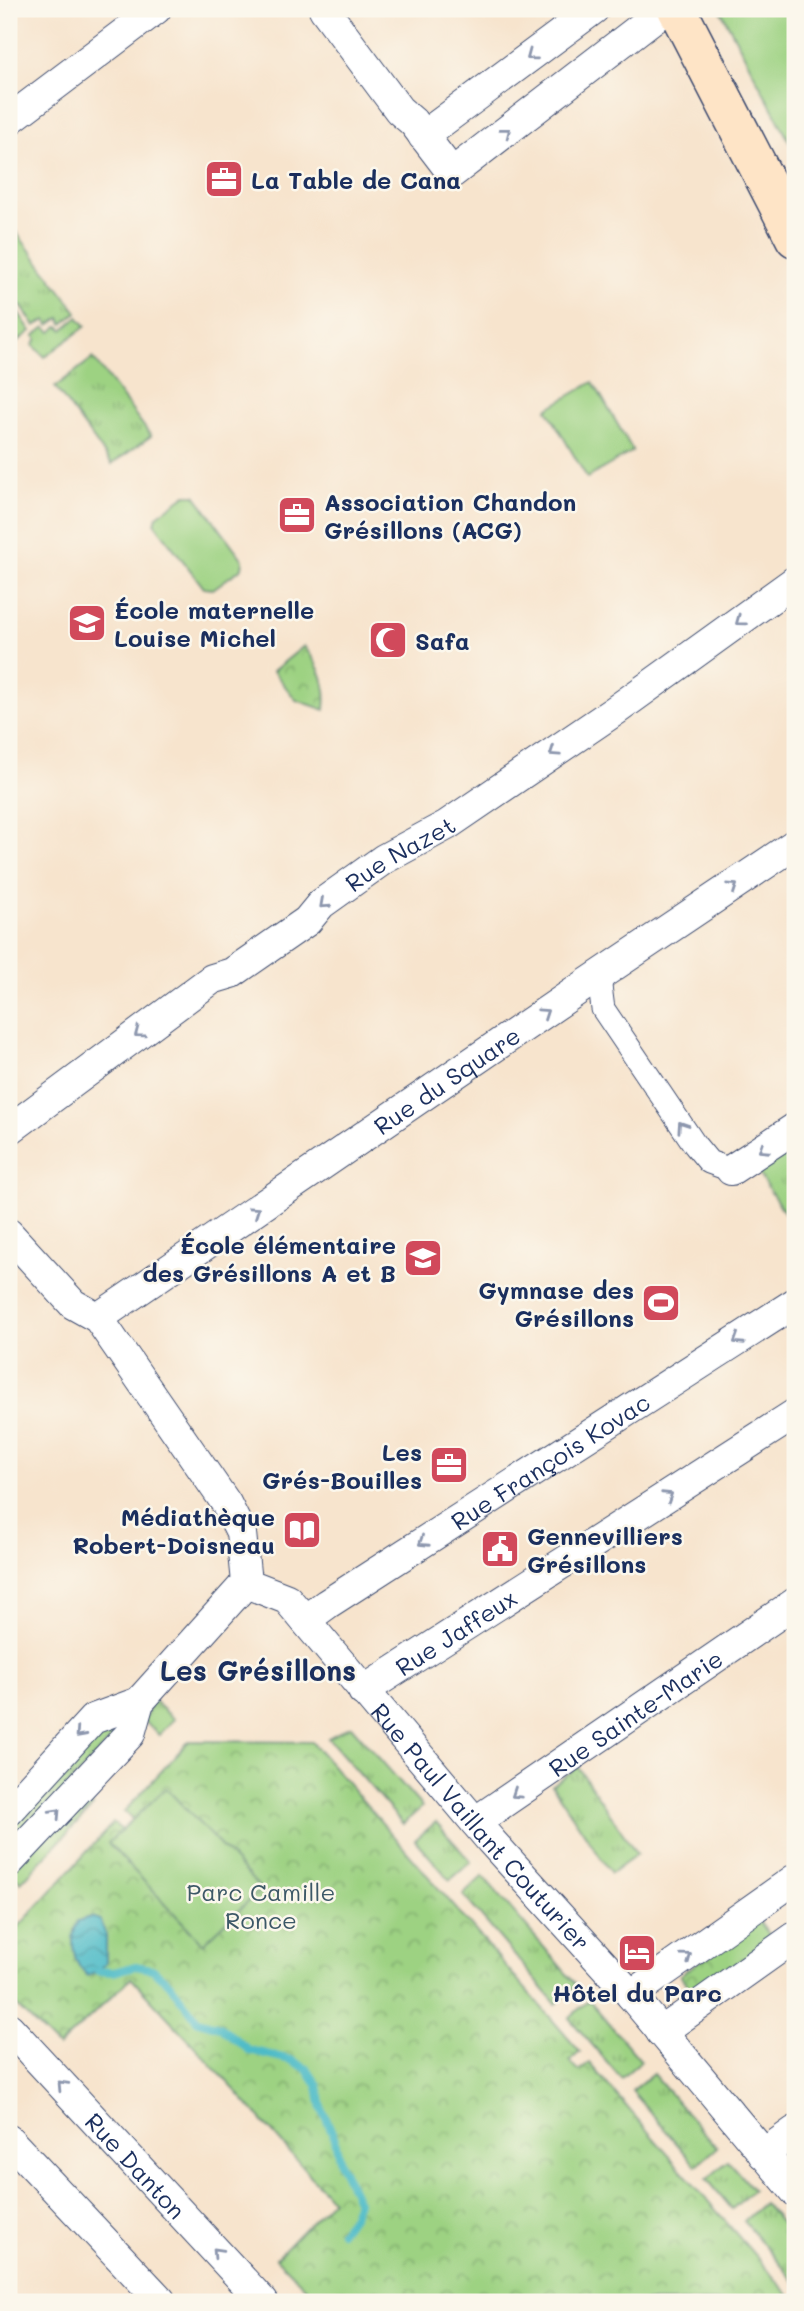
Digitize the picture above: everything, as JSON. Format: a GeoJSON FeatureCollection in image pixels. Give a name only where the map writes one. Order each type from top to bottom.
{"type":"FeatureCollection","features":[{"type":"Feature","properties":{"kind":"main road"},"geometry":{"type":"LineString","coordinates":[[677,9],[795,238]]}},
{"type":"Feature","properties":{"kind":"street"},"geometry":{"type":"LineString","coordinates":[[9,120],[156,9]]}},
{"type":"Feature","properties":{"kind":"street"},"geometry":{"type":"LineString","coordinates":[[324,9],[399,110],[452,173],[665,9]]}},
{"type":"Feature","properties":{"kind":"street"},"geometry":{"type":"LineString","coordinates":[[423,136],[594,9]]}},
{"type":"Feature","properties":{"kind":"street","name":"Rue Nazet"},"geometry":{"type":"LineString","coordinates":[[9,1130],[212,979],[232,973],[307,921],[321,904],[384,859],[447,825],[616,710],[795,581]]}},
{"type":"Feature","properties":{"kind":"street","name":"Rue du Square"},"geometry":{"type":"LineString","coordinates":[[98,1318],[795,844]]}},
{"type":"Feature","properties":{"kind":"street"},"geometry":{"type":"LineString","coordinates":[[604,972],[600,986],[603,1009],[709,1162],[731,1170],[795,1128]]}},
{"type":"Feature","properties":{"kind":"street"},"geometry":{"type":"LineString","coordinates":[[9,1234],[74,1304],[98,1318],[226,1503],[241,1533],[246,1583],[139,1702],[130,1734],[9,1862]]}},
{"type":"Feature","properties":{"kind":"street","name":"Rue François Kovac"},"geometry":{"type":"LineString","coordinates":[[305,1620],[795,1303]]}},
{"type":"Feature","properties":{"kind":"street","name":"Rue Jaffeux"},"geometry":{"type":"LineString","coordinates":[[363,1690],[795,1414]]}},
{"type":"Feature","properties":{"kind":"street","name":"Rue Paul Vaillant Couturier"},"geometry":{"type":"LineString","coordinates":[[246,1583],[287,1599],[475,1822],[631,1995],[795,2192]]}},
{"type":"Feature","properties":{"kind":"street","name":"Rue Sainte-Marie"},"geometry":{"type":"LineString","coordinates":[[475,1822],[795,1603]]}},
{"type":"Feature","properties":{"kind":"street"},"geometry":{"type":"LineString","coordinates":[[9,1811],[93,1719],[139,1702]]}},
{"type":"Feature","properties":{"kind":"street"},"geometry":{"type":"LineString","coordinates":[[631,1995],[795,1879]]}},
{"type":"Feature","properties":{"kind":"street"},"geometry":{"type":"LineString","coordinates":[[661,2032],[795,1937]]}},
{"type":"Feature","properties":{"kind":"street","name":"Rue Danton"},"geometry":{"type":"LineString","coordinates":[[9,2028],[263,2302]]}},
{"type":"Feature","properties":{"kind":"street"},"geometry":{"type":"LineString","coordinates":[[763,2154],[795,2131]]}},
{"type":"Feature","properties":{"kind":"street"},"geometry":{"type":"LineString","coordinates":[[9,2140],[160,2300]]}},
{"type":"Feature","properties":{"kind":"green space"},"geometry":{"type":"Polygon","coordinates":[[[720,9],[795,9],[795,152],[720,9]]]}},
{"type":"Feature","properties":{"kind":"green space"},"geometry":{"type":"Polygon","coordinates":[[[9,223],[77,312],[63,324],[60,318],[49,325],[46,320],[35,326],[16,299],[11,303],[9,300],[9,281],[12,279],[9,270],[9,223]]]}},
{"type":"Feature","properties":{"kind":"green space"},"geometry":{"type":"Polygon","coordinates":[[[9,308],[14,314],[18,312],[31,331],[9,348],[9,308]]]}},
{"type":"Feature","properties":{"kind":"green space"},"geometry":{"type":"Polygon","coordinates":[[[78,317],[86,326],[45,357],[33,345],[37,339],[34,336],[45,327],[51,332],[59,326],[63,330],[78,317]]]}},
{"type":"Feature","properties":{"kind":"green space"},"geometry":{"type":"Polygon","coordinates":[[[93,358],[151,436],[112,464],[55,387],[93,358]]]}},
{"type":"Feature","properties":{"kind":"green space"},"geometry":{"type":"Polygon","coordinates":[[[593,382],[633,451],[587,478],[547,409],[593,382]]]}},
{"type":"Feature","properties":{"kind":"green space"},"geometry":{"type":"Polygon","coordinates":[[[186,495],[195,495],[243,560],[242,568],[213,589],[204,588],[155,524],[157,516],[186,495]]]}},
{"type":"Feature","properties":{"kind":"green space"},"geometry":{"type":"Polygon","coordinates":[[[304,646],[322,676],[325,710],[296,700],[273,671],[304,646]]]}},
{"type":"Feature","properties":{"kind":"green space"},"geometry":{"type":"Polygon","coordinates":[[[795,1149],[795,1223],[793,1225],[758,1173],[795,1149]]]}},
{"type":"Feature","properties":{"kind":"green space"},"geometry":{"type":"Polygon","coordinates":[[[153,1700],[174,1719],[159,1735],[144,1721],[153,1700]]]}},
{"type":"Feature","properties":{"kind":"green space"},"geometry":{"type":"Polygon","coordinates":[[[102,1724],[112,1725],[117,1732],[9,1851],[9,1824],[102,1724]]]}},
{"type":"Feature","properties":{"kind":"green space"},"geometry":{"type":"Polygon","coordinates":[[[351,1726],[422,1807],[403,1824],[328,1738],[351,1726]]]}},
{"type":"Feature","properties":{"kind":"green space","name":"Parc Camille Ronce"},"geometry":{"type":"Polygon","coordinates":[[[189,1741],[312,1742],[580,2052],[570,2061],[578,2071],[589,2063],[795,2302],[320,2302],[276,2258],[332,2200],[131,1978],[58,2047],[12,2001],[10,1936],[113,1823],[122,1830],[133,1820],[124,1812],[189,1741]]]}},
{"type":"Feature","properties":{"kind":"green space"},"geometry":{"type":"Polygon","coordinates":[[[578,1767],[637,1854],[611,1873],[552,1785],[578,1767]]]}},
{"type":"Feature","properties":{"kind":"green space"},"geometry":{"type":"Polygon","coordinates":[[[166,1788],[261,1889],[203,1944],[108,1843],[166,1788]]]}},
{"type":"Feature","properties":{"kind":"green space"},"geometry":{"type":"Polygon","coordinates":[[[83,1796],[93,1806],[21,1882],[10,1872],[83,1796]]]}},
{"type":"Feature","properties":{"kind":"green space"},"geometry":{"type":"Polygon","coordinates":[[[436,1822],[471,1862],[450,1880],[415,1840],[436,1822]]]}},
{"type":"Feature","properties":{"kind":"green space"},"geometry":{"type":"Polygon","coordinates":[[[483,1876],[577,1986],[556,2004],[463,1895],[483,1876]]]}},
{"type":"Feature","properties":{"kind":"green space"},"geometry":{"type":"Polygon","coordinates":[[[758,1919],[773,1940],[695,1996],[680,1975],[758,1919]]]}},
{"type":"Feature","properties":{"kind":"green space"},"geometry":{"type":"Polygon","coordinates":[[[589,2000],[641,2061],[621,2078],[569,2018],[589,2000]]]}},
{"type":"Feature","properties":{"kind":"green space"},"geometry":{"type":"Polygon","coordinates":[[[653,2074],[717,2148],[696,2166],[632,2091],[653,2074]]]}},
{"type":"Feature","properties":{"kind":"green space"},"geometry":{"type":"Polygon","coordinates":[[[728,2161],[753,2190],[732,2209],[707,2179],[728,2161]]]}},
{"type":"Feature","properties":{"kind":"green space"},"geometry":{"type":"Polygon","coordinates":[[[764,2203],[795,2239],[795,2282],[744,2221],[764,2203]]]}},
{"type":"Feature","properties":{"kind":"water"},"geometry":{"type":"Polygon","coordinates":[[[91,1917],[100,1920],[106,1935],[106,1964],[88,1976],[78,1965],[73,1943],[78,1921],[91,1917]]]}},
{"type":"Feature","properties":{"kind":"waterway"},"geometry":{"type":"LineString","coordinates":[[98,1971],[114,1972],[135,1966],[152,1969],[169,1983],[198,2021],[220,2027],[249,2050],[291,2060],[307,2069],[318,2086],[322,2109],[335,2139],[340,2164],[358,2202],[341,2232]]}},
{"type":"Feature","properties":{"kind":"place","name":"La Table de Cana"},"geometry":{"type":"Point","coordinates":[224,179]}},
{"type":"Feature","properties":{"kind":"place","name":"Association Chandon Grésillons (ACG)"},"geometry":{"type":"Point","coordinates":[297,515]}},
{"type":"Feature","properties":{"kind":"place","name":"École maternelle Louise Michel"},"geometry":{"type":"Point","coordinates":[87,623]}},
{"type":"Feature","properties":{"kind":"place","name":"Safa"},"geometry":{"type":"Point","coordinates":[388,640]}},
{"type":"Feature","properties":{"kind":"place","name":"École élémentaire des Grésillons A et B"},"geometry":{"type":"Point","coordinates":[423,1258]}},
{"type":"Feature","properties":{"kind":"place","name":"Gymnase des Grésillons"},"geometry":{"type":"Point","coordinates":[661,1303]}},
{"type":"Feature","properties":{"kind":"place","name":"Les Grés-Bouilles"},"geometry":{"type":"Point","coordinates":[449,1465]}},
{"type":"Feature","properties":{"kind":"place","name":"Médiathèque Robert-Doisneau"},"geometry":{"type":"Point","coordinates":[302,1530]}},
{"type":"Feature","properties":{"kind":"place","name":"Gennevilliers Grésillons"},"geometry":{"type":"Point","coordinates":[500,1549]}},
{"type":"Feature","properties":{"kind":"place","name":"Hôtel du Parc"},"geometry":{"type":"Point","coordinates":[637,1953]}},
{"type":"Feature","properties":{"kind":"district","name":"Les Grésillons"},"geometry":{"type":"Point","coordinates":[258,1670]}}]}
